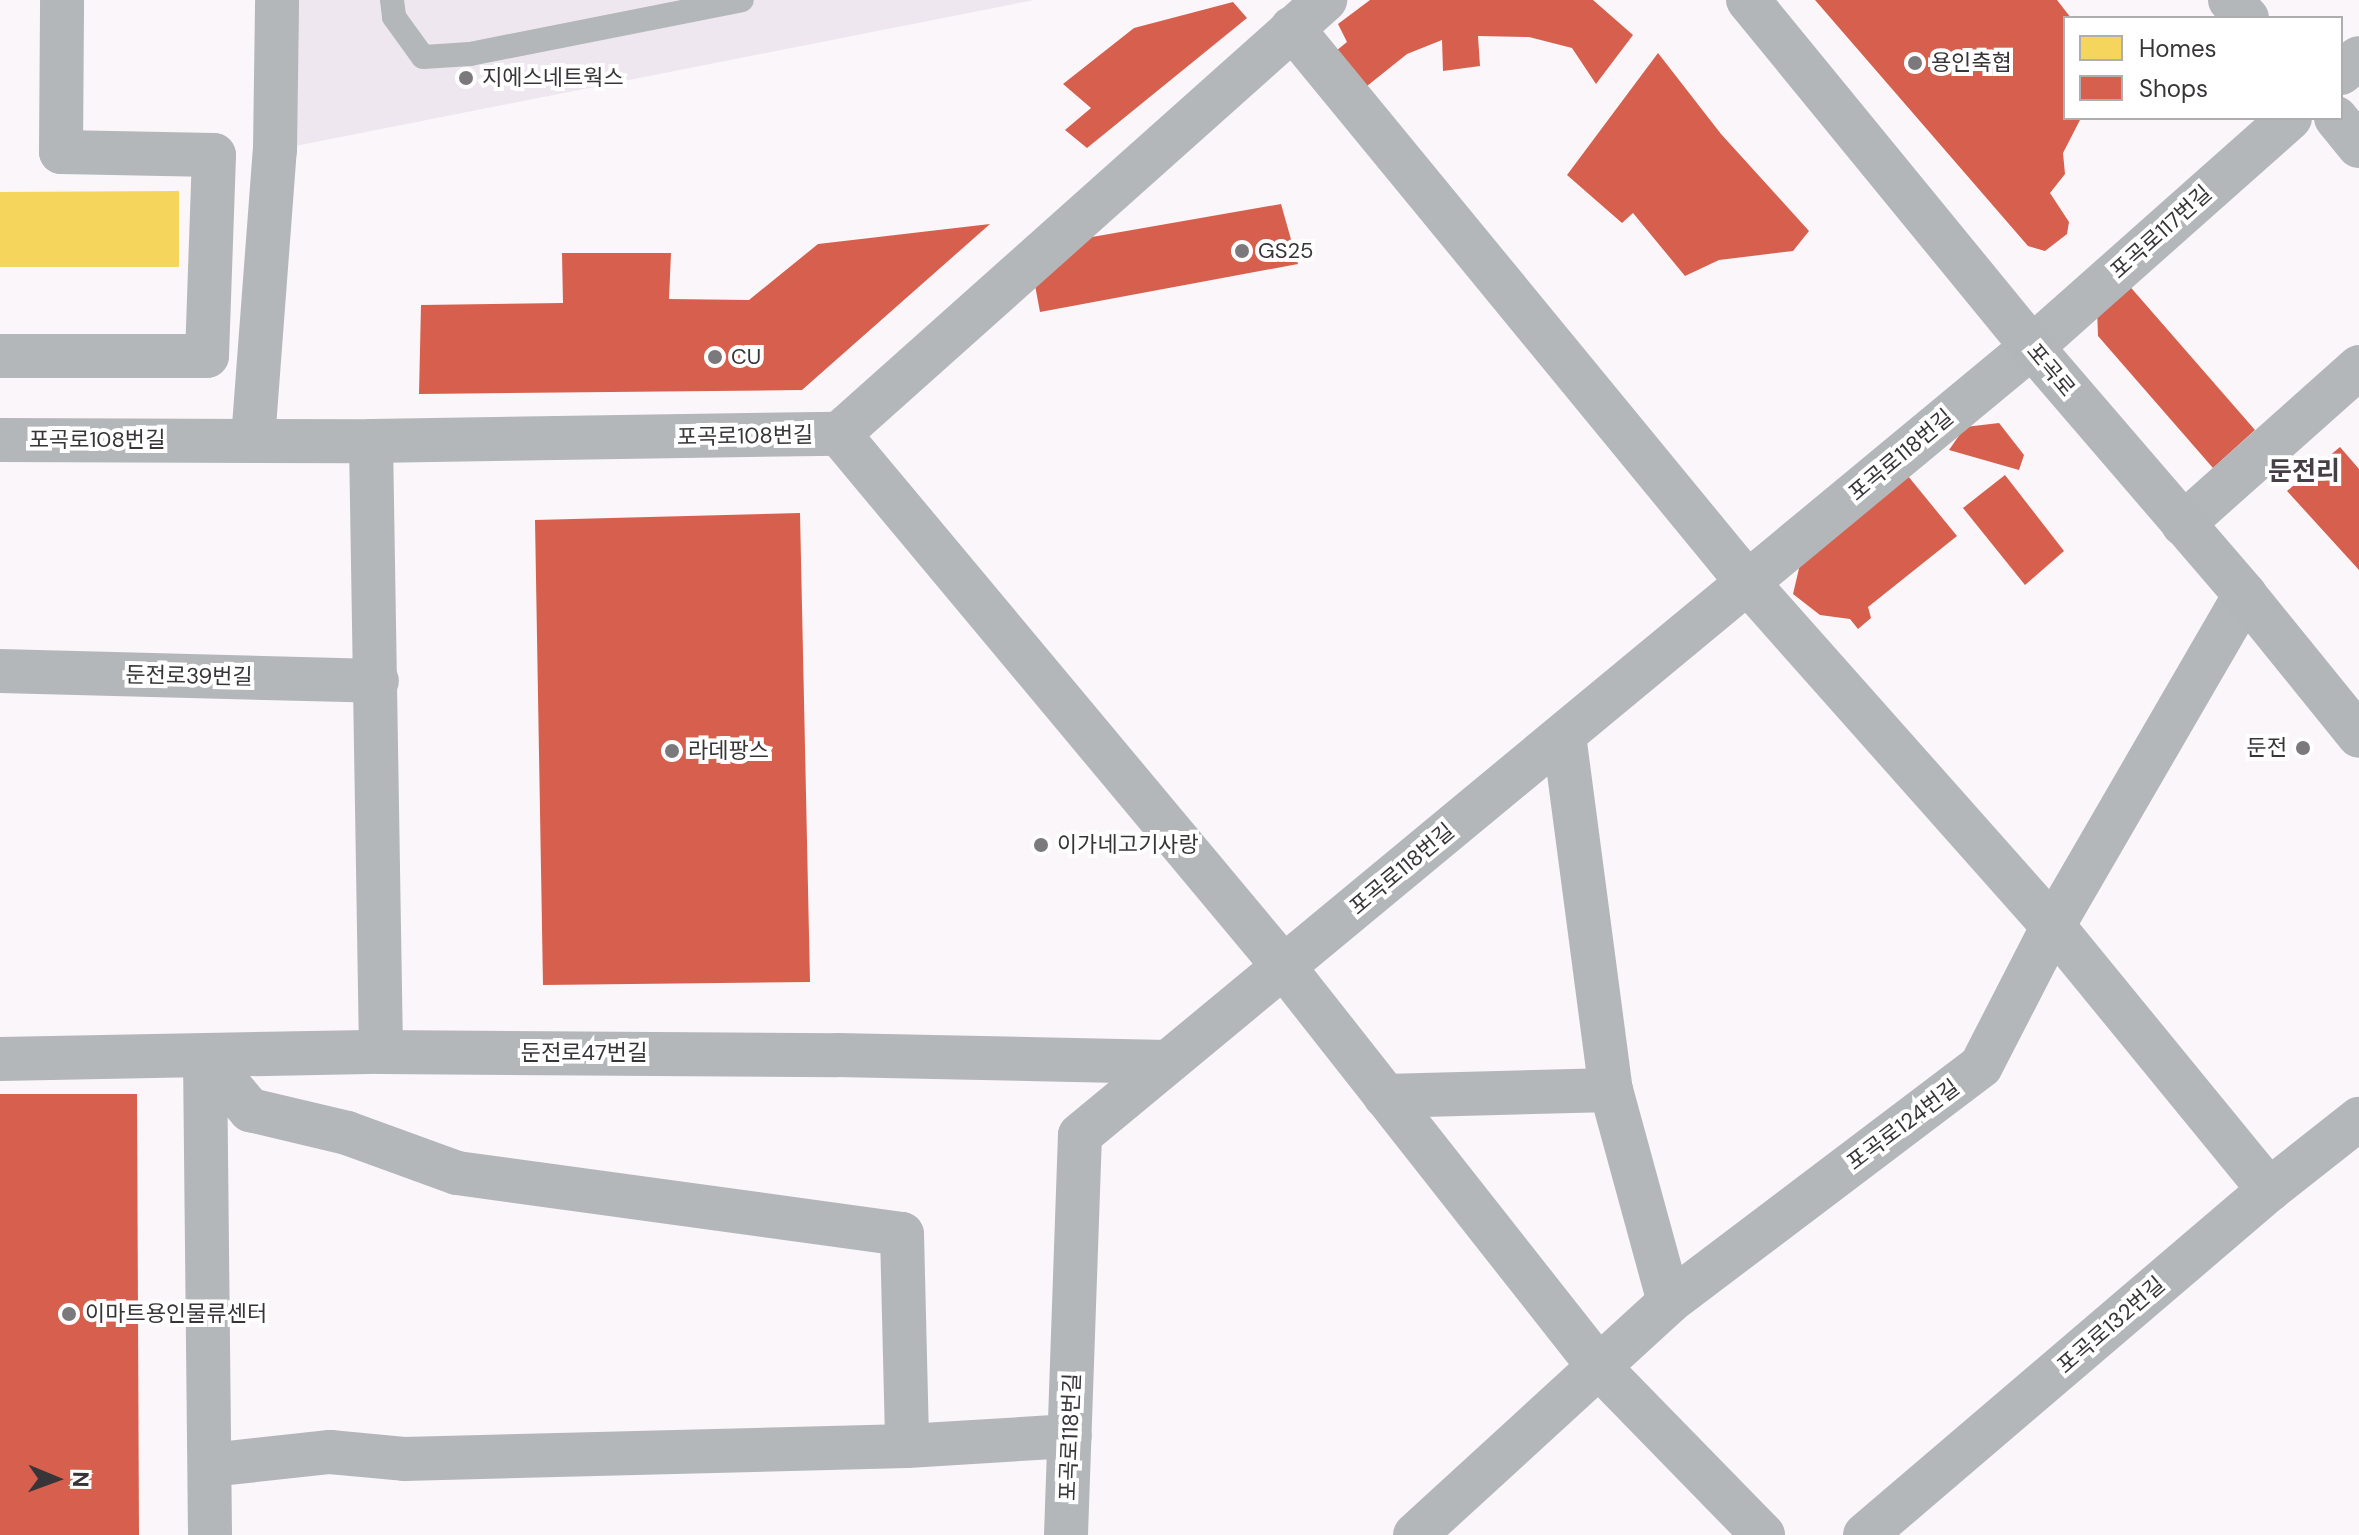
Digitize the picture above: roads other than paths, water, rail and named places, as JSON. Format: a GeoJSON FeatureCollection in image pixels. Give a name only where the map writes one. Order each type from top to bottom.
{"type":"FeatureCollection","features":[{"type":"Feature","properties":{"kind":"street"},"geometry":{"type":"LineString","coordinates":[[0,356],[207,356],[214,155],[61,152],[62,0]]}},
{"type":"Feature","properties":{"kind":"street"},"geometry":{"type":"LineString","coordinates":[[253,440],[275,150],[277,0]]}},
{"type":"Feature","properties":{"kind":"street","name":"포곡로108번길"},"geometry":{"type":"LineString","coordinates":[[0,440],[371,441],[839,434],[1325,0]]}},
{"type":"Feature","properties":{"kind":"street","name":"포곡로"},"geometry":{"type":"LineString","coordinates":[[1748,0],[2032,347],[2245,595],[2359,736]]}},
{"type":"Feature","properties":{"kind":"street"},"geometry":{"type":"LineString","coordinates":[[2230,0],[2245,16]]}},
{"type":"Feature","properties":{"kind":"street"},"geometry":{"type":"LineString","coordinates":[[1292,28],[1748,583],[2053,926],[2269,1190]]}},
{"type":"Feature","properties":{"kind":"street"},"geometry":{"type":"LineString","coordinates":[[2343,71],[2359,58]]}},
{"type":"Feature","properties":{"kind":"street","name":"포곡로117번길"},"geometry":{"type":"LineString","coordinates":[[2032,347],[2288,120]]}},
{"type":"Feature","properties":{"kind":"street"},"geometry":{"type":"LineString","coordinates":[[2338,120],[2359,146]]}},
{"type":"Feature","properties":{"kind":"street","name":"포곡로118번길"},"geometry":{"type":"LineString","coordinates":[[1066,1535],[1080,1135],[2032,347]]}},
{"type":"Feature","properties":{"kind":"street"},"geometry":{"type":"LineString","coordinates":[[2183,524],[2359,367]]}},
{"type":"Feature","properties":{"kind":"street"},"geometry":{"type":"LineString","coordinates":[[839,434],[1284,967],[1599,1367],[1763,1535]]}},
{"type":"Feature","properties":{"kind":"street"},"geometry":{"type":"LineString","coordinates":[[371,441],[381,1052]]}},
{"type":"Feature","properties":{"kind":"street","name":"포곡로124번길"},"geometry":{"type":"LineString","coordinates":[[1415,1535],[1441,1520],[1669,1302],[1981,1066],[2053,926],[2245,595]]}},
{"type":"Feature","properties":{"kind":"street","name":"둔전로39번길"},"geometry":{"type":"LineString","coordinates":[[0,671],[377,681]]}},
{"type":"Feature","properties":{"kind":"street"},"geometry":{"type":"LineString","coordinates":[[1564,735],[1611,1090],[1669,1302]]}},
{"type":"Feature","properties":{"kind":"street","name":"둔전로47번길"},"geometry":{"type":"LineString","coordinates":[[0,1059],[381,1052],[837,1055],[1167,1062]]}},
{"type":"Feature","properties":{"kind":"street"},"geometry":{"type":"LineString","coordinates":[[205,1057],[250,1110],[347,1133],[457,1173],[902,1234],[907,1446]]}},
{"type":"Feature","properties":{"kind":"street"},"geometry":{"type":"LineString","coordinates":[[205,1057],[210,1535]]}},
{"type":"Feature","properties":{"kind":"street"},"geometry":{"type":"LineString","coordinates":[[1385,1096],[1611,1090]]}},
{"type":"Feature","properties":{"kind":"street","name":"포곡로132번길"},"geometry":{"type":"LineString","coordinates":[[1865,1535],[2269,1190],[2359,1119]]}},
{"type":"Feature","properties":{"kind":"street"},"geometry":{"type":"LineString","coordinates":[[210,1465],[330,1452],[404,1459],[907,1446],[1070,1436]]}},
{"type":"Feature","properties":{"kind":"lane"},"geometry":{"type":"LineString","coordinates":[[392,0],[394,17],[423,57],[470,54],[742,0]]}},
{"type":"Feature","properties":{"kind":"place","name":"용인축협"},"geometry":{"type":"Point","coordinates":[1915,63]}},
{"type":"Feature","properties":{"kind":"place","name":"지에스네트웍스"},"geometry":{"type":"Point","coordinates":[466,78]}},
{"type":"Feature","properties":{"kind":"place","name":"GS25"},"geometry":{"type":"Point","coordinates":[1242,251]}},
{"type":"Feature","properties":{"kind":"place","name":"CU"},"geometry":{"type":"Point","coordinates":[715,357]}},
{"type":"Feature","properties":{"kind":"place","name":"둔전"},"geometry":{"type":"Point","coordinates":[2303,748]}},
{"type":"Feature","properties":{"kind":"place","name":"라데팡스"},"geometry":{"type":"Point","coordinates":[672,751]}},
{"type":"Feature","properties":{"kind":"place","name":"이가네고기사랑"},"geometry":{"type":"Point","coordinates":[1041,845]}},
{"type":"Feature","properties":{"kind":"place","name":"이마트용인물류센터"},"geometry":{"type":"Point","coordinates":[69,1314]}},
{"type":"Feature","properties":{"kind":"district","name":"둔전리"},"geometry":{"type":"Point","coordinates":[2304,472]}}]}
